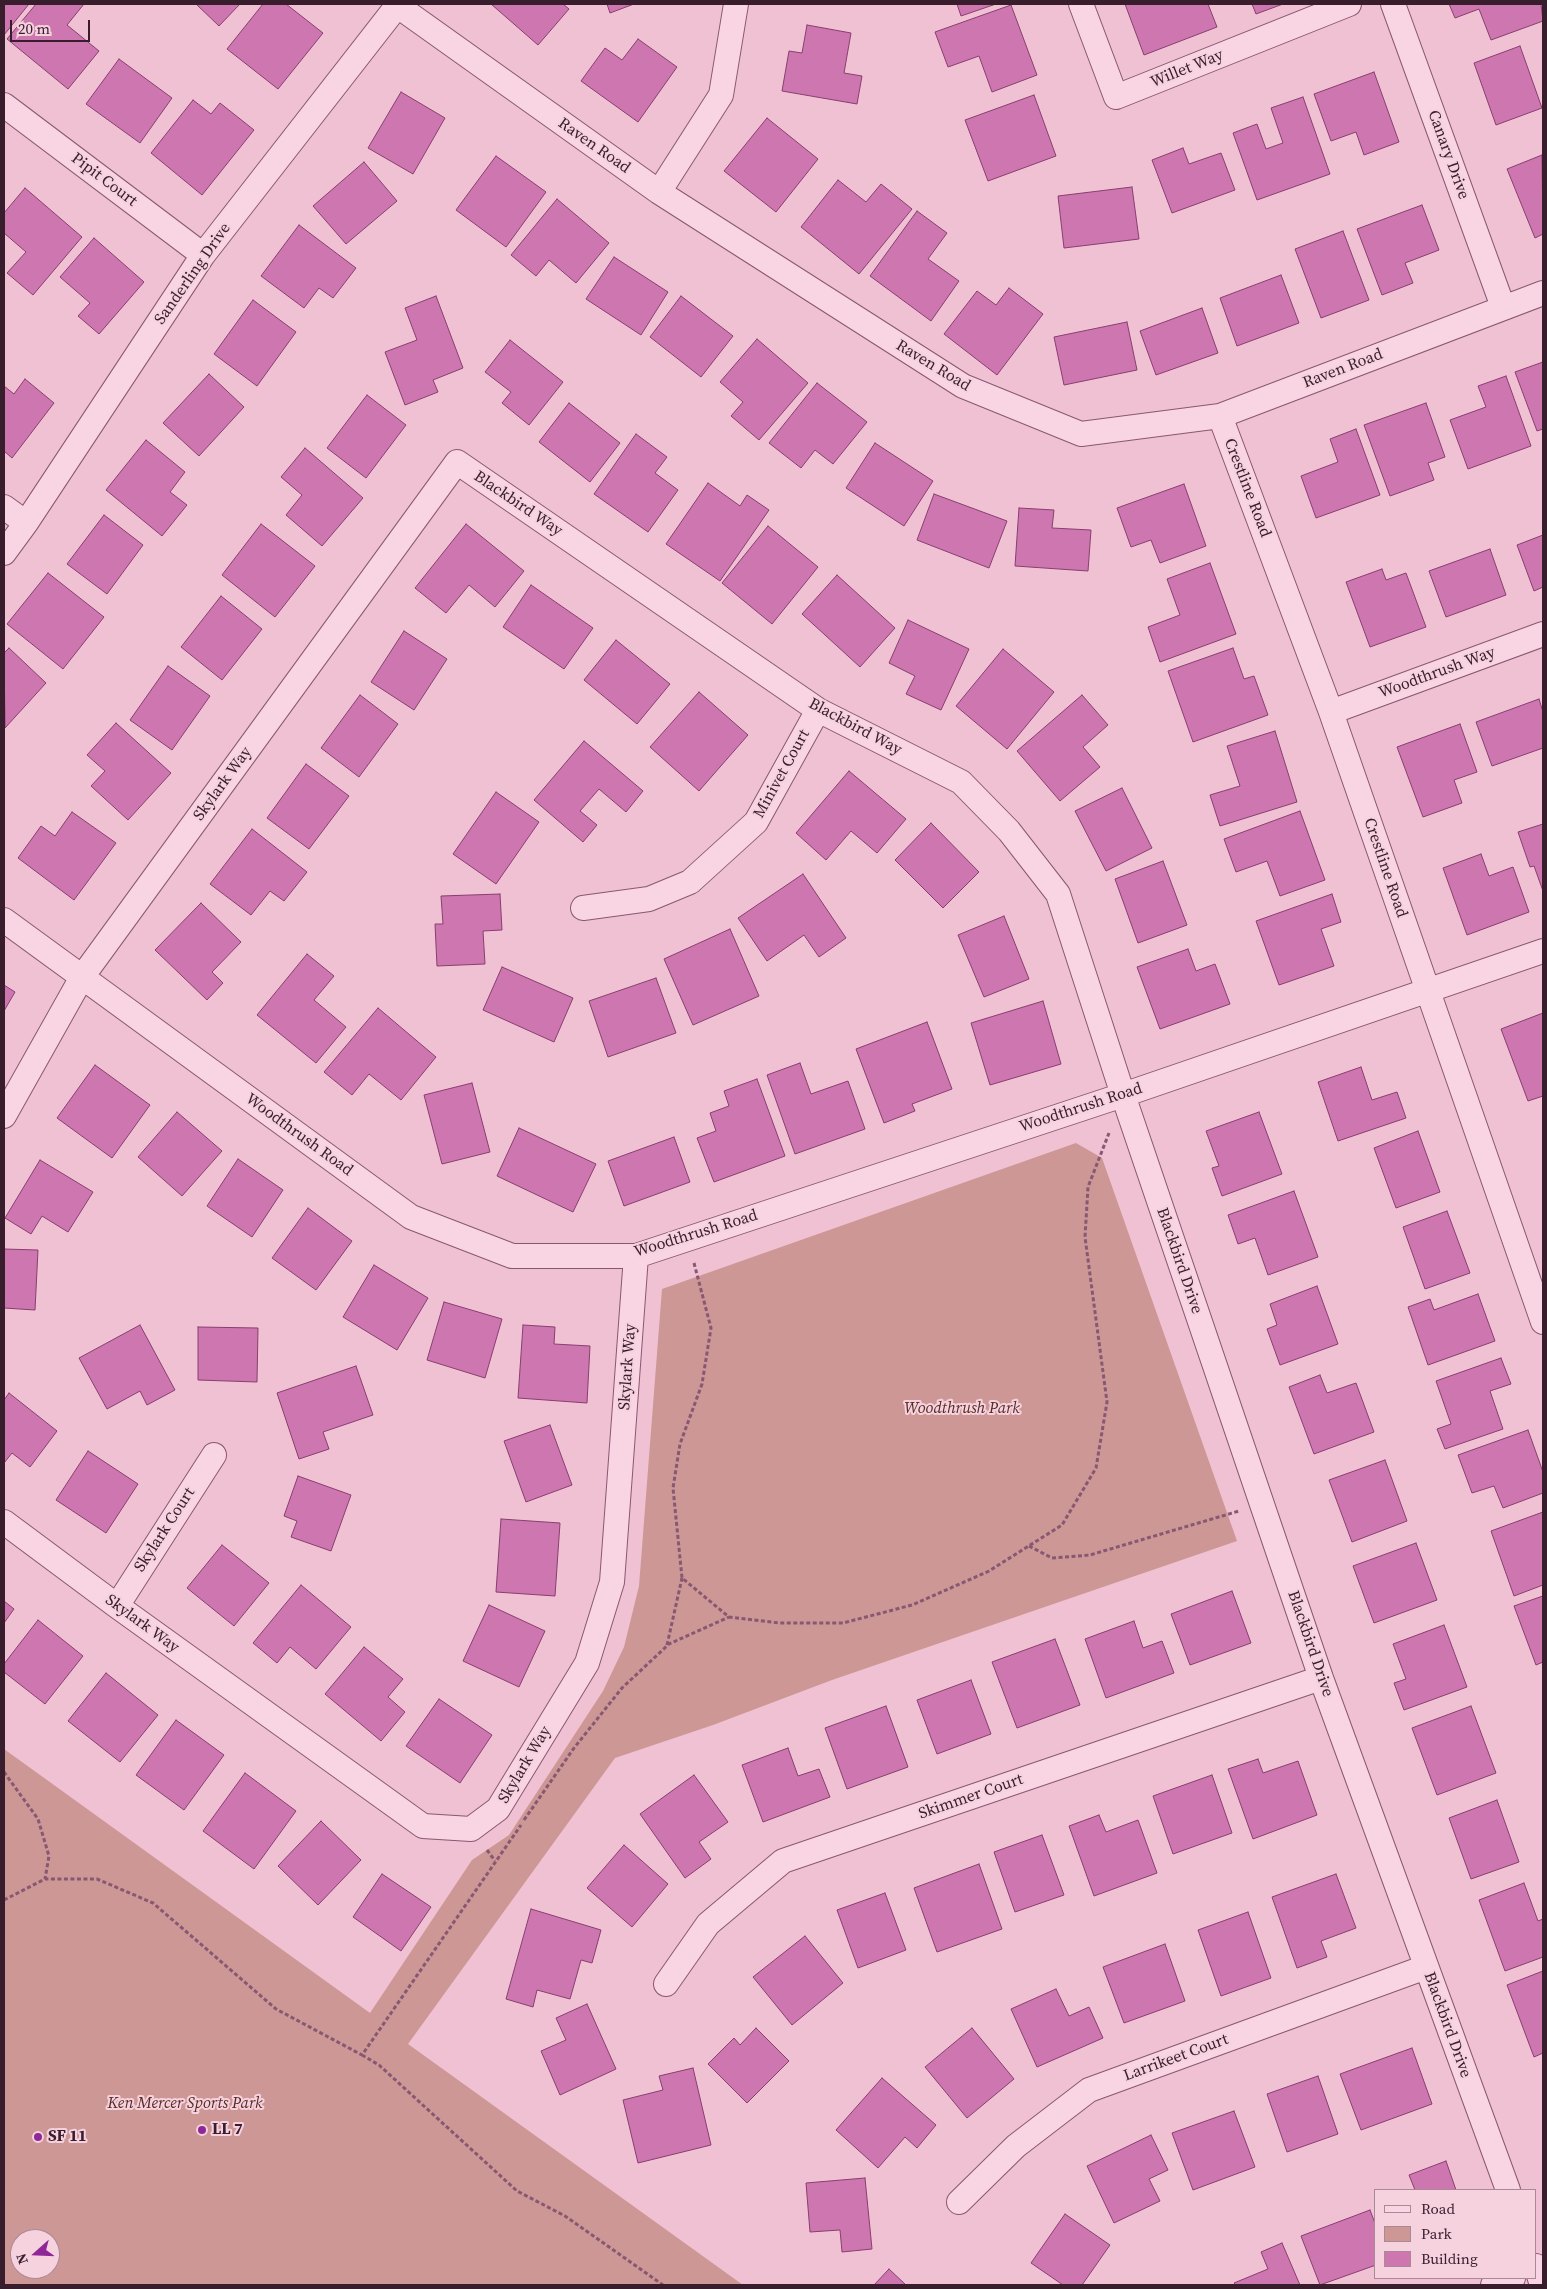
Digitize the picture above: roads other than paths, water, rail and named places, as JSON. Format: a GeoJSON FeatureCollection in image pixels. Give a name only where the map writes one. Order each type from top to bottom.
{"type":"FeatureCollection","features":[{"type":"Feature","properties":{"kind":"street"},"geometry":{"type":"LineString","coordinates":[[659,192],[721,95],[736,4]]}},
{"type":"Feature","properties":{"kind":"street","name":"Willet Way"},"geometry":{"type":"LineString","coordinates":[[1081,4],[1116,97],[1349,4]]}},
{"type":"Feature","properties":{"kind":"street","name":"Canary Drive"},"geometry":{"type":"LineString","coordinates":[[1393,4],[1503,307]]}},
{"type":"Feature","properties":{"kind":"street","name":"Raven Road"},"geometry":{"type":"LineString","coordinates":[[396,5],[659,192],[963,386],[1081,434],[1220,416],[1543,293]]}},
{"type":"Feature","properties":{"kind":"street","name":"Sanderling Drive"},"geometry":{"type":"LineString","coordinates":[[4,553],[26,523],[203,255],[396,5]]}},
{"type":"Feature","properties":{"kind":"street","name":"Pipit Court"},"geometry":{"type":"LineString","coordinates":[[4,105],[203,255]]}},
{"type":"Feature","properties":{"kind":"street","name":"Crestline Road"},"geometry":{"type":"LineString","coordinates":[[1220,416],[1331,712],[1543,1322]]}},
{"type":"Feature","properties":{"kind":"street","name":"Blackbird Way"},"geometry":{"type":"LineString","coordinates":[[456,462],[818,710],[961,782],[1009,831],[1058,894],[1123,1095]]}},
{"type":"Feature","properties":{"kind":"street","name":"Skylark Way"},"geometry":{"type":"LineString","coordinates":[[4,1116],[82,977],[456,462]]}},
{"type":"Feature","properties":{"kind":"street"},"geometry":{"type":"LineString","coordinates":[[4,506],[26,523]]}},
{"type":"Feature","properties":{"kind":"street","name":"Woodthrush Way"},"geometry":{"type":"LineString","coordinates":[[1331,712],[1543,634]]}},
{"type":"Feature","properties":{"kind":"street","name":"Minivet Court"},"geometry":{"type":"LineString","coordinates":[[583,908],[649,899],[690,882],[756,822],[818,710]]}},
{"type":"Feature","properties":{"kind":"street","name":"Woodthrush Road"},"geometry":{"type":"LineString","coordinates":[[4,920],[411,1217],[512,1256],[636,1256],[1427,992]]}},
{"type":"Feature","properties":{"kind":"street"},"geometry":{"type":"LineString","coordinates":[[1427,992],[1543,951]]}},
{"type":"Feature","properties":{"kind":"street","name":"Blackbird Drive"},"geometry":{"type":"LineString","coordinates":[[1123,1095],[1321,1678],[1508,2189]]}},
{"type":"Feature","properties":{"kind":"street","name":"Skylark Way"},"geometry":{"type":"LineString","coordinates":[[4,1522],[116,1606],[423,1826],[471,1829],[498,1809],[587,1663],[612,1582],[636,1256]]}},
{"type":"Feature","properties":{"kind":"street","name":"Skylark Court"},"geometry":{"type":"LineString","coordinates":[[116,1606],[214,1455]]}},
{"type":"Feature","properties":{"kind":"street","name":"Skimmer Court"},"geometry":{"type":"LineString","coordinates":[[666,1984],[708,1924],[783,1861],[1321,1678]]}},
{"type":"Feature","properties":{"kind":"street","name":"Larrikeet Court"},"geometry":{"type":"LineString","coordinates":[[959,2202],[1016,2146],[1089,2090],[1426,1967]]}},
{"type":"Feature","properties":{"kind":"street"},"geometry":{"type":"LineString","coordinates":[[1494,2285],[1510,2279]]}},
{"type":"Feature","properties":{"kind":"place","name":"LL 7"},"geometry":{"type":"Point","coordinates":[202,2130]}},
{"type":"Feature","properties":{"kind":"place","name":"SF 11"},"geometry":{"type":"Point","coordinates":[38,2137]}},
{"type":"Feature","properties":{"kind":"park label","name":"Woodthrush Park"},"geometry":{"type":"Point","coordinates":[962,1409]}},
{"type":"Feature","properties":{"kind":"park label","name":"Ken Mercer Sports Park"},"geometry":{"type":"Point","coordinates":[185,2104]}}]}
